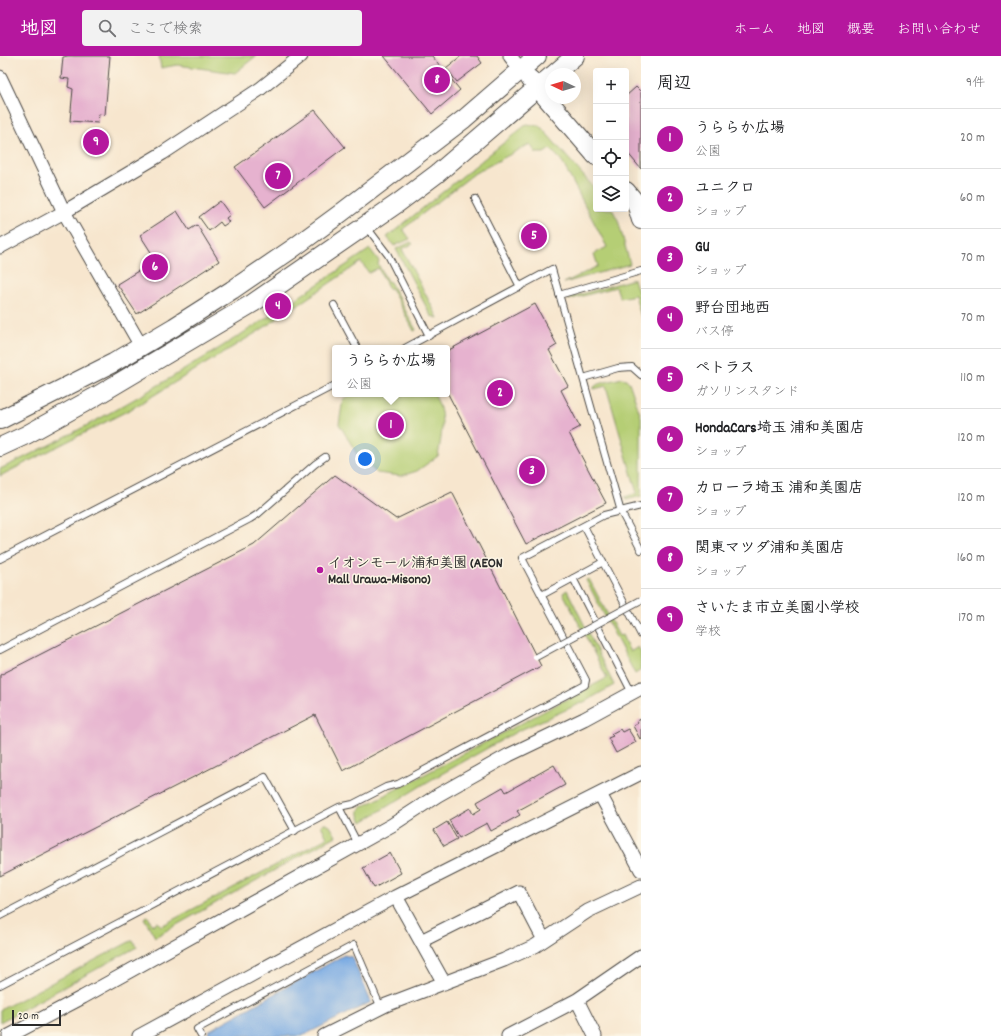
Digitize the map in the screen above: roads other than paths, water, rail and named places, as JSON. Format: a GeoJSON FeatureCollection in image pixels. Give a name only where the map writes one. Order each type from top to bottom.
{"type":"FeatureCollection","features":[{"type":"Feature","properties":{"kind":"street"},"geometry":{"type":"LineString","coordinates":[[0,247],[64,212],[163,153],[260,89],[301,56]]}},
{"type":"Feature","properties":{"kind":"street"},"geometry":{"type":"LineString","coordinates":[[510,56],[593,153]]}},
{"type":"Feature","properties":{"kind":"street"},"geometry":{"type":"LineString","coordinates":[[0,420],[113,363],[174,327],[232,290],[292,249],[464,119],[537,56]]}},
{"type":"Feature","properties":{"kind":"street"},"geometry":{"type":"LineString","coordinates":[[561,68],[575,56]]}},
{"type":"Feature","properties":{"kind":"street"},"geometry":{"type":"LineString","coordinates":[[0,77],[64,212],[141,346]]}},
{"type":"Feature","properties":{"kind":"street"},"geometry":{"type":"LineString","coordinates":[[0,447],[26,435],[93,398],[253,303],[366,226],[438,173],[545,81]]}},
{"type":"Feature","properties":{"kind":"street"},"geometry":{"type":"LineString","coordinates":[[634,197],[641,220]]}},
{"type":"Feature","properties":{"kind":"street"},"geometry":{"type":"LineString","coordinates":[[9,1036],[90,993],[392,825],[438,795],[509,755],[584,720],[637,691]]}},
{"type":"Feature","properties":{"kind":"street"},"geometry":{"type":"LineString","coordinates":[[139,1036],[395,897],[641,773]]}},
{"type":"Feature","properties":{"kind":"street"},"geometry":{"type":"LineString","coordinates":[[600,794],[641,870]]}},
{"type":"Feature","properties":{"kind":"street"},"geometry":{"type":"LineString","coordinates":[[324,1036],[381,1008],[504,960],[535,946],[588,911],[641,886]]}},
{"type":"Feature","properties":{"kind":"street"},"geometry":{"type":"LineString","coordinates":[[421,941],[519,892],[544,940]]}},
{"type":"Feature","properties":{"kind":"street"},"geometry":{"type":"LineString","coordinates":[[395,897],[444,983]]}},
{"type":"Feature","properties":{"kind":"street"},"geometry":{"type":"LineString","coordinates":[[508,1036],[577,1000],[641,956]]}},
{"type":"Feature","properties":{"kind":"street"},"geometry":{"type":"LineString","coordinates":[[577,1000],[595,1036]]}},
{"type":"Feature","properties":{"kind":"lane"},"geometry":{"type":"LineString","coordinates":[[475,199],[520,286]]}},
{"type":"Feature","properties":{"kind":"lane"},"geometry":{"type":"LineString","coordinates":[[366,226],[388,255],[429,336]]}},
{"type":"Feature","properties":{"kind":"lane"},"geometry":{"type":"LineString","coordinates":[[411,345],[552,269],[621,512],[641,550]]}},
{"type":"Feature","properties":{"kind":"lane"},"geometry":{"type":"LineString","coordinates":[[559,295],[641,271]]}},
{"type":"Feature","properties":{"kind":"lane"},"geometry":{"type":"LineString","coordinates":[[334,304],[355,345]]}},
{"type":"Feature","properties":{"kind":"lane"},"geometry":{"type":"LineString","coordinates":[[583,378],[618,368],[632,367],[641,374]]}},
{"type":"Feature","properties":{"kind":"lane"},"geometry":{"type":"LineString","coordinates":[[0,559],[332,386]]}},
{"type":"Feature","properties":{"kind":"lane"},"geometry":{"type":"LineString","coordinates":[[0,650],[250,519],[258,514],[325,457]]}},
{"type":"Feature","properties":{"kind":"lane"},"geometry":{"type":"LineString","coordinates":[[0,986],[295,831],[340,808],[353,804],[386,786],[398,784],[585,685],[586,680],[522,558],[604,516],[641,506]]}},
{"type":"Feature","properties":{"kind":"lane"},"geometry":{"type":"LineString","coordinates":[[584,526],[641,636]]}},
{"type":"Feature","properties":{"kind":"lane"},"geometry":{"type":"LineString","coordinates":[[542,595],[603,562]]}},
{"type":"Feature","properties":{"kind":"lane"},"geometry":{"type":"LineString","coordinates":[[573,578],[637,691]]}},
{"type":"Feature","properties":{"kind":"lane"},"geometry":{"type":"LineString","coordinates":[[536,657],[641,600]]}},
{"type":"Feature","properties":{"kind":"lane"},"geometry":{"type":"LineString","coordinates":[[0,916],[265,777],[295,831]]}},
{"type":"Feature","properties":{"kind":"lane"},"geometry":{"type":"LineString","coordinates":[[340,808],[358,844]]}},
{"type":"Feature","properties":{"kind":"lane"},"geometry":{"type":"LineString","coordinates":[[200,1036],[197,1029],[354,945],[381,1008]]}},
{"type":"Feature","properties":{"kind":"water"},"geometry":{"type":"Polygon","coordinates":[[[344,955],[352,957],[371,1002],[302,1036],[210,1036],[208,1031],[344,955]]]}},
{"type":"Feature","properties":{"kind":"place","name":"関東マツダ浦和美園店"},"geometry":{"type":"Point","coordinates":[437,80]}},
{"type":"Feature","properties":{"kind":"place","name":"さいたま市立美園小学校"},"geometry":{"type":"Point","coordinates":[96,142]}},
{"type":"Feature","properties":{"kind":"place","name":"カローラ埼玉 浦和美園店"},"geometry":{"type":"Point","coordinates":[278,176]}},
{"type":"Feature","properties":{"kind":"place","name":"ペトラス"},"geometry":{"type":"Point","coordinates":[534,236]}},
{"type":"Feature","properties":{"kind":"place","name":"HondaCars埼玉 浦和美園店"},"geometry":{"type":"Point","coordinates":[155,267]}},
{"type":"Feature","properties":{"kind":"place","name":"野台団地西"},"geometry":{"type":"Point","coordinates":[278,306]}},
{"type":"Feature","properties":{"kind":"place","name":"ユニクロ"},"geometry":{"type":"Point","coordinates":[500,393]}},
{"type":"Feature","properties":{"kind":"place","name":"うららか広場"},"geometry":{"type":"Point","coordinates":[391,425]}},
{"type":"Feature","properties":{"kind":"place","name":"GU"},"geometry":{"type":"Point","coordinates":[532,471]}},
{"type":"Feature","properties":{"kind":"place","name":"イオンモール浦和美園 (AEON Mall Urawa-Misono)"},"geometry":{"type":"Point","coordinates":[320,570]}}]}
